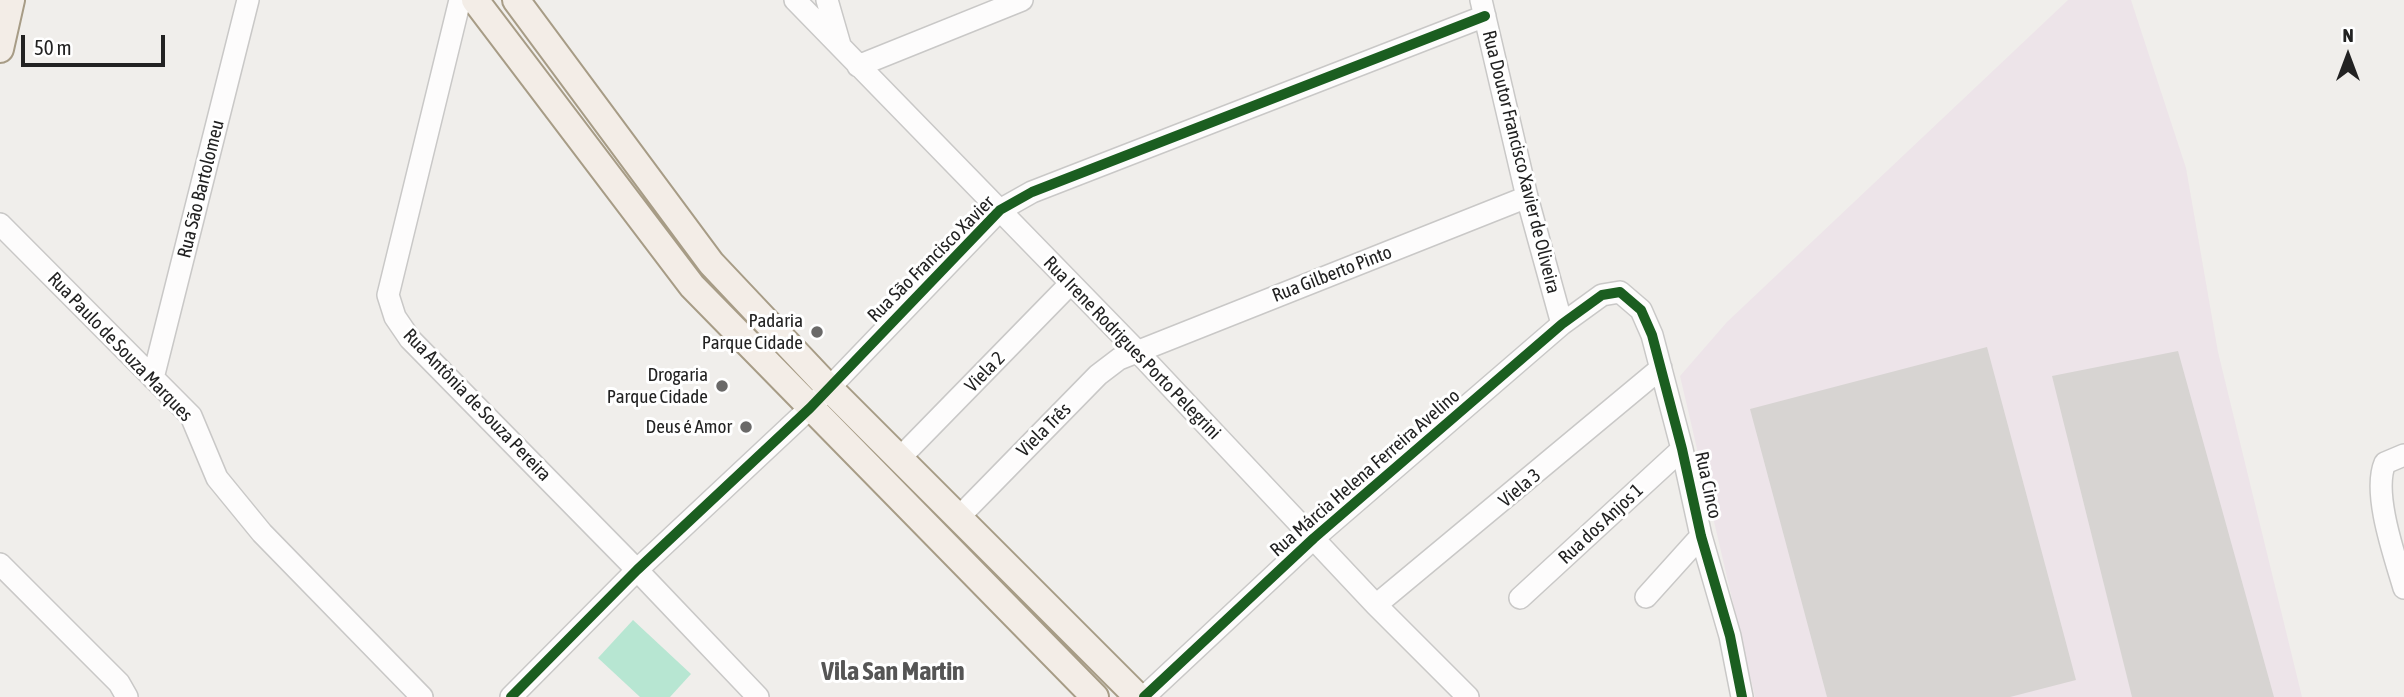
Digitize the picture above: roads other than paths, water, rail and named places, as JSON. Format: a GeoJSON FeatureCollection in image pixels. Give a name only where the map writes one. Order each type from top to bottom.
{"type":"FeatureCollection","features":[{"type":"Feature","properties":{"kind":"main road"},"geometry":{"type":"LineString","coordinates":[[0,49],[11,0]]}},
{"type":"Feature","properties":{"kind":"main road"},"geometry":{"type":"LineString","coordinates":[[475,0],[692,286],[1095,697]]}},
{"type":"Feature","properties":{"kind":"main road"},"geometry":{"type":"LineString","coordinates":[[516,0],[711,263],[829,388],[1138,697]]}},
{"type":"Feature","properties":{"kind":"street","name":"Rua São Bartolomeu"},"geometry":{"type":"LineString","coordinates":[[153,378],[248,0]]}},
{"type":"Feature","properties":{"kind":"street","name":"Rua Antônia de Souza Pereira"},"geometry":{"type":"LineString","coordinates":[[460,0],[388,295],[395,317],[410,340],[638,570],[758,697]]}},
{"type":"Feature","properties":{"kind":"street","name":"Rua Irene Rodrigues Porto Pelegrini"},"geometry":{"type":"LineString","coordinates":[[795,0],[1136,350],[1376,605],[1468,697]]}},
{"type":"Feature","properties":{"kind":"street"},"geometry":{"type":"LineString","coordinates":[[827,0],[841,47]]}},
{"type":"Feature","properties":{"kind":"street"},"geometry":{"type":"LineString","coordinates":[[858,66],[1022,0]]}},
{"type":"Feature","properties":{"kind":"street","name":"Rua São Francisco Xavier"},"geometry":{"type":"LineString","coordinates":[[511,697],[638,570],[810,408],[1000,210],[1032,192],[1483,8]]}},
{"type":"Feature","properties":{"kind":"street","name":"Rua Doutor Francisco Xavier de Oliveira"},"geometry":{"type":"LineString","coordinates":[[1483,8],[1527,197],[1562,324]]}},
{"type":"Feature","properties":{"kind":"street","name":"Rua Gilberto Pinto"},"geometry":{"type":"LineString","coordinates":[[1136,350],[1527,197]]}},
{"type":"Feature","properties":{"kind":"street","name":"Rua Paulo de Souza Marques"},"geometry":{"type":"LineString","coordinates":[[0,224],[191,416],[217,478],[262,533],[422,697]]}},
{"type":"Feature","properties":{"kind":"street","name":"Viela 2"},"geometry":{"type":"LineString","coordinates":[[899,459],[1070,284]]}},
{"type":"Feature","properties":{"kind":"street","name":"Rua Márcia Helena Ferreira Avelino"},"geometry":{"type":"LineString","coordinates":[[1144,697],[1314,538],[1562,324],[1602,295],[1620,292]]}},
{"type":"Feature","properties":{"kind":"street","name":"Rua Cinco"},"geometry":{"type":"LineString","coordinates":[[1620,292],[1640,310],[1652,335],[1682,449],[1701,536],[1730,636],[1742,697]]}},
{"type":"Feature","properties":{"kind":"street","name":"Viela Três"},"geometry":{"type":"LineString","coordinates":[[958,517],[1098,375],[1136,350]]}},
{"type":"Feature","properties":{"kind":"street","name":"Viela 3"},"geometry":{"type":"LineString","coordinates":[[1376,605],[1661,368]]}},
{"type":"Feature","properties":{"kind":"street","name":"Rua dos Anjos 1"},"geometry":{"type":"LineString","coordinates":[[1520,598],[1682,449]]}},
{"type":"Feature","properties":{"kind":"street"},"geometry":{"type":"LineString","coordinates":[[2404,455],[2385,463],[2380,474],[2386,527],[2404,588]]}},
{"type":"Feature","properties":{"kind":"street"},"geometry":{"type":"LineString","coordinates":[[1646,597],[1701,536]]}},
{"type":"Feature","properties":{"kind":"street"},"geometry":{"type":"LineString","coordinates":[[0,564],[119,683],[127,697]]}},
{"type":"Feature","properties":{"kind":"place","name":"Padaria Parque Cidade"},"geometry":{"type":"Point","coordinates":[817,332]}},
{"type":"Feature","properties":{"kind":"place","name":"Drogaria Parque Cidade"},"geometry":{"type":"Point","coordinates":[722,386]}},
{"type":"Feature","properties":{"kind":"place","name":"Deus é Amor"},"geometry":{"type":"Point","coordinates":[746,427]}},
{"type":"Feature","properties":{"kind":"district","name":"Vila San Martin"},"geometry":{"type":"Point","coordinates":[893,672]}}]}
